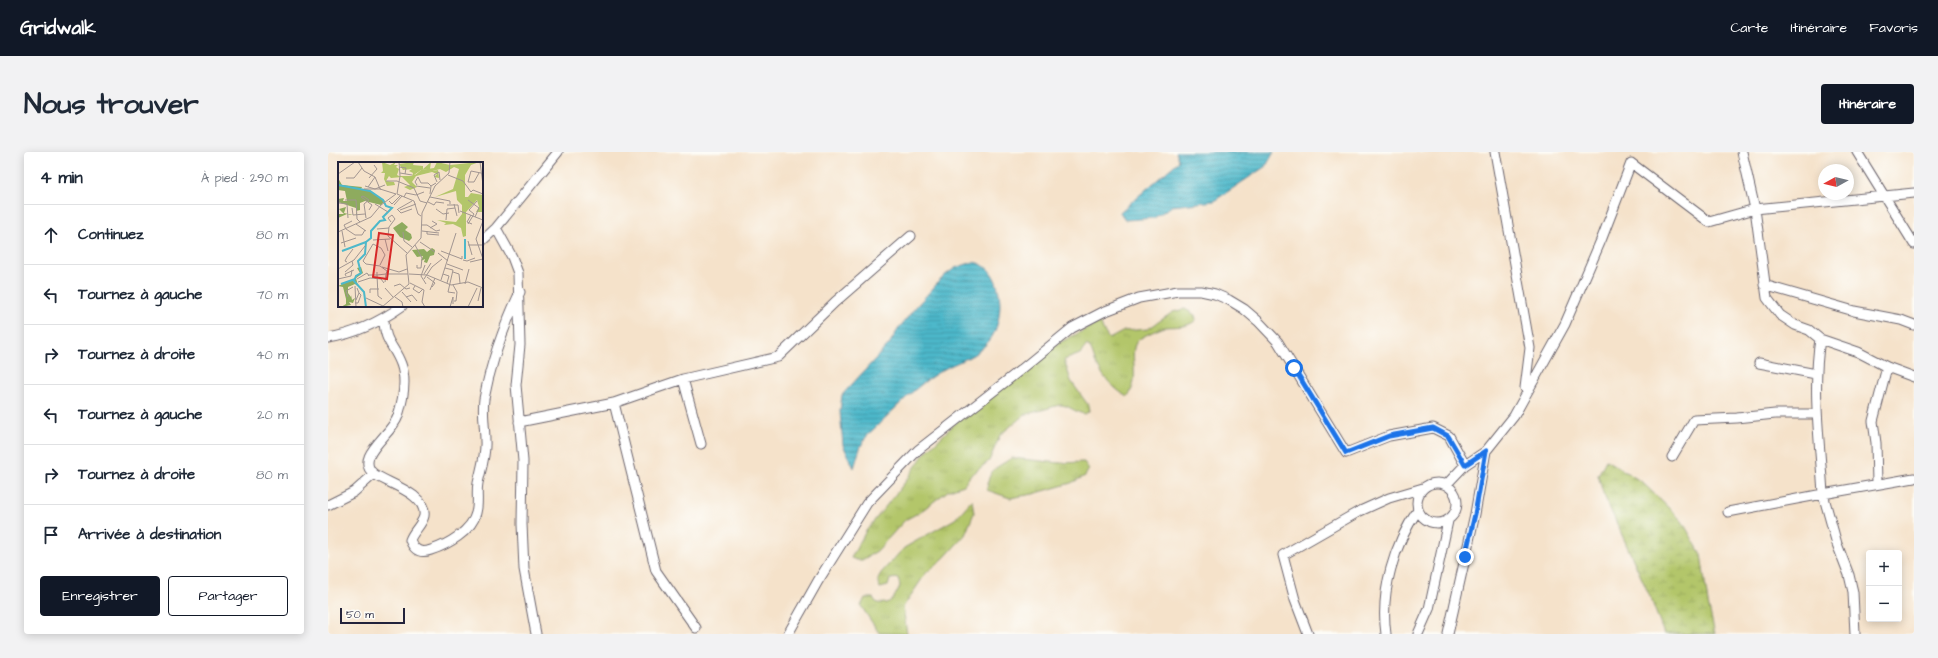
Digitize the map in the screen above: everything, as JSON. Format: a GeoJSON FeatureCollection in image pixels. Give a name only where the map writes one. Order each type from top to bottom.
{"type":"FeatureCollection","features":[{"type":"Feature","properties":{"kind":"street"},"geometry":{"type":"LineString","coordinates":[[483,240],[496,228],[558,152]]}},
{"type":"Feature","properties":{"kind":"street"},"geometry":{"type":"LineString","coordinates":[[1495,152],[1530,348],[1527,376],[1522,397]]}},
{"type":"Feature","properties":{"kind":"street"},"geometry":{"type":"LineString","coordinates":[[1742,152],[1755,209],[1764,285],[1767,298],[1780,314],[1795,325],[1808,330],[1820,339],[1858,352],[1887,367],[1914,377]]}},
{"type":"Feature","properties":{"kind":"street"},"geometry":{"type":"LineString","coordinates":[[1857,152],[1914,244]]}},
{"type":"Feature","properties":{"kind":"street"},"geometry":{"type":"LineString","coordinates":[[1446,484],[1465,465],[1486,451],[1514,416],[1522,397],[1565,324],[1602,238],[1631,163],[1709,222],[1755,209],[1914,193]]}},
{"type":"Feature","properties":{"kind":"street"},"geometry":{"type":"LineString","coordinates":[[496,228],[512,257],[518,273],[520,292],[520,345],[516,385],[523,461],[522,524],[524,569],[536,634]]}},
{"type":"Feature","properties":{"kind":"street"},"geometry":{"type":"LineString","coordinates":[[519,422],[614,403],[682,379],[778,357],[834,302],[911,236]]}},
{"type":"Feature","properties":{"kind":"street"},"geometry":{"type":"LineString","coordinates":[[1764,285],[1854,311],[1901,320],[1914,325]]}},
{"type":"Feature","properties":{"kind":"street"},"geometry":{"type":"LineString","coordinates":[[788,634],[818,580],[867,503],[918,450],[1072,328],[1103,312],[1146,297],[1178,291],[1201,291],[1220,296],[1244,309],[1278,342],[1346,453],[1389,436],[1433,428],[1448,436],[1465,465]]}},
{"type":"Feature","properties":{"kind":"street"},"geometry":{"type":"LineString","coordinates":[[384,319],[386,338],[401,365],[404,388],[398,418],[384,438],[370,452],[368,460],[370,470],[374,474],[410,493],[420,501],[424,515],[410,540],[416,550],[421,552],[446,543],[462,533],[472,523],[476,513],[478,487],[485,450],[483,414],[486,387],[507,319],[520,292]]}},
{"type":"Feature","properties":{"kind":"street"},"geometry":{"type":"LineString","coordinates":[[328,338],[337,337],[384,319],[401,307]]}},
{"type":"Feature","properties":{"kind":"street"},"geometry":{"type":"LineString","coordinates":[[1820,339],[1816,374],[1816,414],[1821,456],[1823,494],[1837,544],[1849,575],[1853,592],[1855,634]]}},
{"type":"Feature","properties":{"kind":"street"},"geometry":{"type":"LineString","coordinates":[[1760,363],[1816,374]]}},
{"type":"Feature","properties":{"kind":"street"},"geometry":{"type":"LineString","coordinates":[[1877,483],[1876,444],[1873,420],[1887,367]]}},
{"type":"Feature","properties":{"kind":"street"},"geometry":{"type":"LineString","coordinates":[[682,379],[701,444]]}},
{"type":"Feature","properties":{"kind":"street"},"geometry":{"type":"LineString","coordinates":[[614,403],[656,571],[696,628]]}},
{"type":"Feature","properties":{"kind":"street"},"geometry":{"type":"LineString","coordinates":[[1672,457],[1694,420],[1775,414],[1816,414]]}},
{"type":"Feature","properties":{"kind":"street"},"geometry":{"type":"LineString","coordinates":[[1448,634],[1475,514],[1486,451]]}},
{"type":"Feature","properties":{"kind":"street"},"geometry":{"type":"LineString","coordinates":[[328,505],[354,492],[374,474]]}},
{"type":"Feature","properties":{"kind":"street"},"geometry":{"type":"LineString","coordinates":[[1728,512],[1877,483],[1914,478]]}},
{"type":"Feature","properties":{"kind":"street"},"geometry":{"type":"LineString","coordinates":[[1308,634],[1295,600],[1283,555],[1358,512],[1389,498],[1423,488],[1434,483],[1446,484],[1452,489],[1458,502],[1453,516],[1448,521],[1439,524],[1430,522],[1423,518],[1418,510],[1417,498],[1423,488]]}},
{"type":"Feature","properties":{"kind":"street"},"geometry":{"type":"LineString","coordinates":[[1386,634],[1387,597],[1390,572],[1400,538],[1418,510]]}},
{"type":"Feature","properties":{"kind":"street"},"geometry":{"type":"LineString","coordinates":[[1418,634],[1429,609],[1448,521]]}},
{"type":"Feature","properties":{"kind":"green space"},"geometry":{"type":"Polygon","coordinates":[[[1185,309],[1195,315],[1196,320],[1193,323],[1166,327],[1138,340],[1133,352],[1134,382],[1132,390],[1127,397],[1106,379],[1096,362],[1091,349],[1087,345],[1080,354],[1064,360],[1071,381],[1088,405],[1089,411],[1085,414],[1059,405],[1024,415],[1000,435],[989,461],[970,476],[964,485],[949,490],[920,512],[905,520],[877,551],[862,560],[851,558],[866,531],[906,481],[924,454],[980,399],[1057,344],[1100,322],[1109,339],[1124,331],[1148,329],[1173,312],[1185,309]]]}},
{"type":"Feature","properties":{"kind":"green space"},"geometry":{"type":"Polygon","coordinates":[[[1012,458],[1060,463],[1084,462],[1089,469],[1085,476],[1071,483],[1033,494],[1010,498],[987,490],[991,473],[997,467],[1012,458]]]}},
{"type":"Feature","properties":{"kind":"green space"},"geometry":{"type":"Polygon","coordinates":[[[1606,460],[1642,482],[1682,521],[1701,554],[1708,603],[1715,634],[1664,634],[1651,599],[1603,493],[1598,475],[1606,460]]]}},
{"type":"Feature","properties":{"kind":"green space"},"geometry":{"type":"Polygon","coordinates":[[[972,500],[974,513],[965,535],[944,558],[926,573],[903,607],[907,634],[879,633],[861,606],[865,598],[873,598],[877,603],[889,602],[892,600],[900,586],[898,578],[890,579],[888,586],[880,588],[878,580],[881,573],[904,548],[955,519],[972,500]]]}},
{"type":"Feature","properties":{"kind":"water"},"geometry":{"type":"Polygon","coordinates":[[[1176,152],[1274,152],[1266,166],[1214,201],[1172,206],[1154,218],[1125,220],[1120,212],[1179,161],[1176,152]]]}},
{"type":"Feature","properties":{"kind":"water"},"geometry":{"type":"Polygon","coordinates":[[[973,262],[984,266],[991,273],[997,283],[1000,308],[995,332],[989,341],[979,351],[928,379],[896,407],[866,437],[861,446],[854,468],[843,445],[840,411],[842,395],[889,344],[914,309],[944,276],[955,268],[973,262]]]}},
{"type":"Feature","properties":{"kind":"route"},"geometry":{"type":"LineString","coordinates":[[1294,368],[1346,453],[1389,436],[1433,428],[1440,430],[1448,436],[1465,465],[1486,451],[1475,514],[1465,557]]}}]}
